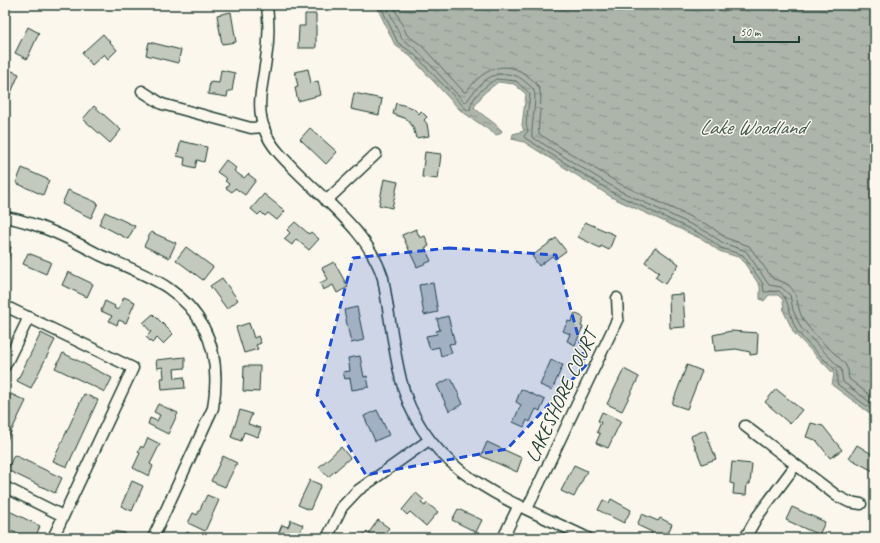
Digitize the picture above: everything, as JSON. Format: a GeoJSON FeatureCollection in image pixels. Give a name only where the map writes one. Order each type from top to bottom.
{"type":"FeatureCollection","features":[{"type":"Feature","properties":{"kind":"street"},"geometry":{"type":"LineString","coordinates":[[267,5],[267,50],[259,100],[259,110],[264,127],[271,142],[286,161],[350,224],[365,242],[378,262],[383,278],[401,380],[411,408],[429,440],[451,465],[471,479],[523,507],[588,538]]}},
{"type":"Feature","properties":{"kind":"street"},"geometry":{"type":"LineString","coordinates":[[142,91],[162,104],[251,128],[264,127]]}},
{"type":"Feature","properties":{"kind":"street"},"geometry":{"type":"LineString","coordinates":[[326,202],[376,154]]}},
{"type":"Feature","properties":{"kind":"street"},"geometry":{"type":"LineString","coordinates":[[5,217],[43,227],[168,288],[193,311],[209,337],[216,368],[217,387],[213,408],[153,538]]}},
{"type":"Feature","properties":{"kind":"street","name":"LAKESHORE COURT"},"geometry":{"type":"LineString","coordinates":[[503,538],[523,507],[618,318],[619,307],[617,298]]}},
{"type":"Feature","properties":{"kind":"street"},"geometry":{"type":"LineString","coordinates":[[5,306],[134,368],[53,538]]}},
{"type":"Feature","properties":{"kind":"street"},"geometry":{"type":"LineString","coordinates":[[5,366],[28,317]]}},
{"type":"Feature","properties":{"kind":"street"},"geometry":{"type":"LineString","coordinates":[[745,426],[795,466],[843,500],[861,504]]}},
{"type":"Feature","properties":{"kind":"street"},"geometry":{"type":"LineString","coordinates":[[327,538],[342,507],[357,492],[429,440]]}},
{"type":"Feature","properties":{"kind":"street"},"geometry":{"type":"LineString","coordinates":[[745,538],[757,517],[795,466]]}},
{"type":"Feature","properties":{"kind":"street"},"geometry":{"type":"LineString","coordinates":[[5,487],[63,516]]}},
{"type":"Feature","properties":{"kind":"highlighted area"},"geometry":{"type":"Polygon","coordinates":[[[449,248],[556,255],[586,365],[507,449],[366,475],[317,395],[353,258],[449,248]]]}},
{"type":"Feature","properties":{"kind":"water","name":"Lake Woodland"},"geometry":{"type":"Polygon","coordinates":[[[376,5],[875,5],[875,417],[832,385],[834,374],[794,333],[784,312],[783,300],[778,295],[769,295],[764,301],[760,299],[760,286],[741,258],[719,251],[704,240],[613,198],[524,142],[512,139],[513,134],[524,131],[522,125],[526,94],[514,84],[498,82],[484,93],[474,107],[502,131],[500,134],[496,135],[460,110],[410,56],[395,45],[376,5]]]}},
{"type":"Feature","properties":{"kind":"building"},"geometry":{"type":"Polygon","coordinates":[[[231,12],[236,42],[222,44],[217,15],[231,12]]]}},
{"type":"Feature","properties":{"kind":"building"},"geometry":{"type":"Polygon","coordinates":[[[305,14],[316,14],[316,48],[298,48],[299,26],[305,26],[305,14]]]}},
{"type":"Feature","properties":{"kind":"building"},"geometry":{"type":"Polygon","coordinates":[[[28,27],[39,33],[27,59],[15,53],[28,27]]]}},
{"type":"Feature","properties":{"kind":"building"},"geometry":{"type":"Polygon","coordinates":[[[103,34],[117,50],[108,59],[104,54],[92,65],[82,53],[103,34]]]}},
{"type":"Feature","properties":{"kind":"building"},"geometry":{"type":"Polygon","coordinates":[[[149,42],[181,50],[178,63],[146,55],[149,42]]]}},
{"type":"Feature","properties":{"kind":"building"},"geometry":{"type":"Polygon","coordinates":[[[5,68],[19,74],[10,95],[5,93],[5,68]]]}},
{"type":"Feature","properties":{"kind":"building"},"geometry":{"type":"Polygon","coordinates":[[[308,69],[311,83],[318,81],[321,95],[298,101],[295,88],[298,87],[295,72],[308,69]]]}},
{"type":"Feature","properties":{"kind":"building"},"geometry":{"type":"Polygon","coordinates":[[[221,70],[235,73],[232,91],[228,91],[227,97],[208,94],[210,82],[219,83],[221,70]]]}},
{"type":"Feature","properties":{"kind":"building"},"geometry":{"type":"Polygon","coordinates":[[[354,93],[382,99],[379,115],[351,109],[354,93]]]}},
{"type":"Feature","properties":{"kind":"building"},"geometry":{"type":"Polygon","coordinates":[[[396,103],[413,108],[419,114],[421,111],[427,117],[424,120],[427,124],[429,136],[416,138],[413,127],[407,119],[393,114],[396,103]]]}},
{"type":"Feature","properties":{"kind":"building"},"geometry":{"type":"Polygon","coordinates":[[[94,106],[121,130],[110,143],[83,119],[94,106]]]}},
{"type":"Feature","properties":{"kind":"building"},"geometry":{"type":"Polygon","coordinates":[[[310,128],[337,152],[326,164],[300,139],[310,128]]]}},
{"type":"Feature","properties":{"kind":"building"},"geometry":{"type":"Polygon","coordinates":[[[181,141],[207,147],[204,162],[197,160],[195,168],[184,165],[185,158],[177,156],[181,141]]]}},
{"type":"Feature","properties":{"kind":"building"},"geometry":{"type":"Polygon","coordinates":[[[425,152],[441,154],[438,179],[422,177],[425,152]]]}},
{"type":"Feature","properties":{"kind":"building"},"geometry":{"type":"Polygon","coordinates":[[[226,160],[236,168],[234,171],[244,178],[248,174],[256,180],[245,195],[235,188],[232,192],[226,188],[229,184],[225,181],[227,179],[217,172],[226,160]]]}},
{"type":"Feature","properties":{"kind":"building"},"geometry":{"type":"Polygon","coordinates":[[[22,168],[49,180],[43,195],[16,183],[22,168]]]}},
{"type":"Feature","properties":{"kind":"building"},"geometry":{"type":"Polygon","coordinates":[[[384,179],[398,182],[392,208],[379,205],[384,179]]]}},
{"type":"Feature","properties":{"kind":"building"},"geometry":{"type":"Polygon","coordinates":[[[68,190],[98,203],[91,218],[62,204],[68,190]]]}},
{"type":"Feature","properties":{"kind":"building"},"geometry":{"type":"Polygon","coordinates":[[[264,194],[285,211],[277,220],[268,213],[265,216],[261,212],[258,215],[251,209],[264,194]]]}},
{"type":"Feature","properties":{"kind":"building"},"geometry":{"type":"Polygon","coordinates":[[[105,212],[135,226],[128,239],[99,224],[105,212]]]}},
{"type":"Feature","properties":{"kind":"building"},"geometry":{"type":"Polygon","coordinates":[[[295,222],[309,234],[311,232],[319,239],[309,250],[296,239],[292,245],[284,239],[290,233],[287,230],[295,222]]]}},
{"type":"Feature","properties":{"kind":"building"},"geometry":{"type":"Polygon","coordinates":[[[585,222],[615,235],[609,250],[601,246],[600,248],[578,237],[585,222]]]}},
{"type":"Feature","properties":{"kind":"building"},"geometry":{"type":"Polygon","coordinates":[[[416,229],[420,238],[425,236],[429,246],[425,248],[431,261],[417,267],[402,235],[416,229]]]}},
{"type":"Feature","properties":{"kind":"building"},"geometry":{"type":"Polygon","coordinates":[[[151,232],[176,243],[169,258],[144,246],[151,232]]]}},
{"type":"Feature","properties":{"kind":"building"},"geometry":{"type":"Polygon","coordinates":[[[556,238],[566,251],[555,259],[552,256],[539,266],[532,256],[556,238]]]}},
{"type":"Feature","properties":{"kind":"building"},"geometry":{"type":"Polygon","coordinates":[[[5,245],[11,247],[8,261],[5,260],[5,245]]]}},
{"type":"Feature","properties":{"kind":"building"},"geometry":{"type":"Polygon","coordinates":[[[186,247],[213,267],[203,280],[176,260],[186,247]]]}},
{"type":"Feature","properties":{"kind":"building"},"geometry":{"type":"Polygon","coordinates":[[[655,247],[679,264],[665,284],[655,277],[659,272],[645,262],[655,247]]]}},
{"type":"Feature","properties":{"kind":"building"},"geometry":{"type":"Polygon","coordinates":[[[28,253],[51,262],[46,274],[23,264],[28,253]]]}},
{"type":"Feature","properties":{"kind":"building"},"geometry":{"type":"Polygon","coordinates":[[[334,262],[348,287],[337,293],[333,285],[323,290],[320,283],[328,279],[322,268],[334,262]]]}},
{"type":"Feature","properties":{"kind":"building"},"geometry":{"type":"Polygon","coordinates":[[[68,272],[93,284],[87,297],[62,285],[68,272]]]}},
{"type":"Feature","properties":{"kind":"building"},"geometry":{"type":"Polygon","coordinates":[[[222,278],[238,300],[227,309],[210,286],[222,278]]]}},
{"type":"Feature","properties":{"kind":"building"},"geometry":{"type":"Polygon","coordinates":[[[433,283],[438,312],[424,315],[419,285],[433,283]]]}},
{"type":"Feature","properties":{"kind":"building"},"geometry":{"type":"Polygon","coordinates":[[[683,294],[685,327],[670,328],[669,295],[683,294]]]}},
{"type":"Feature","properties":{"kind":"building"},"geometry":{"type":"Polygon","coordinates":[[[124,297],[135,302],[126,323],[119,320],[117,325],[109,321],[112,316],[101,311],[105,301],[115,306],[114,308],[118,310],[124,297]]]}},
{"type":"Feature","properties":{"kind":"building"},"geometry":{"type":"Polygon","coordinates":[[[357,307],[364,340],[351,343],[344,310],[357,307]]]}},
{"type":"Feature","properties":{"kind":"building"},"geometry":{"type":"Polygon","coordinates":[[[5,308],[11,311],[5,323],[5,308]]]}},
{"type":"Feature","properties":{"kind":"building"},"geometry":{"type":"Polygon","coordinates":[[[575,313],[584,318],[581,326],[583,327],[575,345],[567,341],[570,334],[563,331],[568,321],[571,322],[575,313]]]}},
{"type":"Feature","properties":{"kind":"building"},"geometry":{"type":"Polygon","coordinates":[[[153,314],[173,334],[163,344],[157,338],[152,343],[146,337],[151,332],[143,323],[153,314]]]}},
{"type":"Feature","properties":{"kind":"building"},"geometry":{"type":"Polygon","coordinates":[[[448,316],[455,343],[449,344],[452,353],[441,356],[439,347],[430,349],[426,336],[437,334],[436,331],[440,330],[437,319],[448,316]]]}},
{"type":"Feature","properties":{"kind":"building"},"geometry":{"type":"Polygon","coordinates":[[[249,323],[254,338],[258,336],[261,343],[256,345],[258,349],[244,353],[236,327],[249,323]]]}},
{"type":"Feature","properties":{"kind":"building"},"geometry":{"type":"Polygon","coordinates":[[[731,331],[758,333],[757,354],[750,355],[750,352],[736,349],[715,351],[713,335],[731,331]]]}},
{"type":"Feature","properties":{"kind":"building"},"geometry":{"type":"Polygon","coordinates":[[[41,333],[55,340],[31,388],[17,381],[41,333]]]}},
{"type":"Feature","properties":{"kind":"building"},"geometry":{"type":"Polygon","coordinates":[[[63,353],[112,378],[105,392],[55,368],[63,353]]]}},
{"type":"Feature","properties":{"kind":"building"},"geometry":{"type":"Polygon","coordinates":[[[360,356],[364,377],[367,376],[369,387],[352,390],[350,378],[345,379],[343,372],[350,371],[348,358],[360,356]]]}},
{"type":"Feature","properties":{"kind":"building"},"geometry":{"type":"Polygon","coordinates":[[[185,357],[185,368],[174,369],[175,378],[184,377],[185,388],[162,390],[161,378],[164,378],[163,367],[157,368],[156,360],[185,357]]]}},
{"type":"Feature","properties":{"kind":"building"},"geometry":{"type":"Polygon","coordinates":[[[551,360],[563,365],[552,390],[540,385],[551,360]]]}},
{"type":"Feature","properties":{"kind":"building"},"geometry":{"type":"Polygon","coordinates":[[[687,365],[702,371],[687,409],[672,404],[687,365]]]}},
{"type":"Feature","properties":{"kind":"building"},"geometry":{"type":"Polygon","coordinates":[[[244,366],[260,366],[259,392],[243,391],[244,366]]]}},
{"type":"Feature","properties":{"kind":"building"},"geometry":{"type":"Polygon","coordinates":[[[624,369],[639,377],[622,411],[607,404],[624,369]]]}},
{"type":"Feature","properties":{"kind":"building"},"geometry":{"type":"Polygon","coordinates":[[[451,378],[463,404],[449,411],[437,385],[451,378]]]}},
{"type":"Feature","properties":{"kind":"building"},"geometry":{"type":"Polygon","coordinates":[[[521,389],[545,400],[540,411],[536,409],[530,422],[527,420],[524,427],[513,422],[521,405],[516,402],[521,389]]]}},
{"type":"Feature","properties":{"kind":"building"},"geometry":{"type":"Polygon","coordinates":[[[776,389],[802,410],[790,424],[765,402],[776,389]]]}},
{"type":"Feature","properties":{"kind":"building"},"geometry":{"type":"Polygon","coordinates":[[[11,394],[26,401],[5,444],[5,406],[11,394]]]}},
{"type":"Feature","properties":{"kind":"building"},"geometry":{"type":"Polygon","coordinates":[[[84,394],[98,400],[67,467],[53,461],[84,394]]]}},
{"type":"Feature","properties":{"kind":"building"},"geometry":{"type":"Polygon","coordinates":[[[158,404],[178,413],[168,434],[148,424],[150,418],[157,421],[160,415],[154,412],[158,404]]]}},
{"type":"Feature","properties":{"kind":"building"},"geometry":{"type":"Polygon","coordinates":[[[240,410],[252,414],[248,424],[261,428],[258,437],[244,432],[241,441],[231,437],[240,410]]]}},
{"type":"Feature","properties":{"kind":"building"},"geometry":{"type":"Polygon","coordinates":[[[377,410],[389,435],[375,441],[364,416],[377,410]]]}},
{"type":"Feature","properties":{"kind":"building"},"geometry":{"type":"Polygon","coordinates":[[[602,412],[621,421],[608,448],[596,443],[600,434],[597,432],[601,422],[598,421],[602,412]]]}},
{"type":"Feature","properties":{"kind":"building"},"geometry":{"type":"Polygon","coordinates":[[[811,423],[823,426],[842,450],[830,458],[816,440],[806,437],[811,423]]]}},
{"type":"Feature","properties":{"kind":"building"},"geometry":{"type":"Polygon","coordinates":[[[705,430],[716,459],[702,464],[691,436],[705,430]]]}},
{"type":"Feature","properties":{"kind":"building"},"geometry":{"type":"Polygon","coordinates":[[[148,438],[160,444],[150,464],[153,466],[149,476],[133,468],[140,453],[138,452],[141,446],[143,448],[148,438]]]}},
{"type":"Feature","properties":{"kind":"building"},"geometry":{"type":"Polygon","coordinates":[[[487,442],[522,458],[517,472],[481,456],[487,442]]]}},
{"type":"Feature","properties":{"kind":"building"},"geometry":{"type":"Polygon","coordinates":[[[857,445],[875,456],[875,472],[849,458],[857,445]]]}},
{"type":"Feature","properties":{"kind":"building"},"geometry":{"type":"Polygon","coordinates":[[[341,447],[350,458],[328,477],[319,467],[341,447]]]}},
{"type":"Feature","properties":{"kind":"building"},"geometry":{"type":"Polygon","coordinates":[[[14,455],[62,478],[55,493],[7,470],[14,455]]]}},
{"type":"Feature","properties":{"kind":"building"},"geometry":{"type":"Polygon","coordinates":[[[223,456],[237,463],[225,487],[211,481],[223,456]]]}},
{"type":"Feature","properties":{"kind":"building"},"geometry":{"type":"Polygon","coordinates":[[[732,462],[752,464],[750,484],[747,484],[746,495],[733,494],[734,484],[730,483],[732,462]]]}},
{"type":"Feature","properties":{"kind":"building"},"geometry":{"type":"Polygon","coordinates":[[[574,465],[587,471],[574,497],[561,491],[574,465]]]}},
{"type":"Feature","properties":{"kind":"building"},"geometry":{"type":"Polygon","coordinates":[[[310,480],[321,485],[310,510],[298,505],[310,480]]]}},
{"type":"Feature","properties":{"kind":"building"},"geometry":{"type":"Polygon","coordinates":[[[132,481],[143,486],[132,511],[121,506],[132,481]]]}},
{"type":"Feature","properties":{"kind":"building"},"geometry":{"type":"Polygon","coordinates":[[[416,493],[424,500],[421,503],[425,506],[427,503],[438,512],[426,526],[410,512],[407,515],[402,510],[416,493]]]}},
{"type":"Feature","properties":{"kind":"building"},"geometry":{"type":"Polygon","coordinates":[[[207,495],[219,500],[205,531],[188,523],[193,513],[197,515],[207,495]]]}},
{"type":"Feature","properties":{"kind":"building"},"geometry":{"type":"Polygon","coordinates":[[[611,499],[631,510],[624,523],[598,510],[603,500],[609,503],[611,499]]]}},
{"type":"Feature","properties":{"kind":"building"},"geometry":{"type":"Polygon","coordinates":[[[792,507],[825,522],[819,535],[786,520],[792,507]]]}},
{"type":"Feature","properties":{"kind":"building"},"geometry":{"type":"Polygon","coordinates":[[[5,509],[40,526],[35,538],[27,538],[5,528],[5,509]]]}},
{"type":"Feature","properties":{"kind":"building"},"geometry":{"type":"Polygon","coordinates":[[[458,509],[482,520],[476,532],[452,520],[458,509]]]}},
{"type":"Feature","properties":{"kind":"building"},"geometry":{"type":"Polygon","coordinates":[[[642,514],[658,521],[660,518],[672,524],[666,538],[649,538],[652,532],[637,525],[642,514]]]}},
{"type":"Feature","properties":{"kind":"building"},"geometry":{"type":"Polygon","coordinates":[[[291,520],[303,525],[298,538],[283,538],[285,534],[279,532],[282,525],[288,527],[291,520]]]}},
{"type":"Feature","properties":{"kind":"building"},"geometry":{"type":"Polygon","coordinates":[[[378,520],[389,528],[384,534],[387,536],[386,538],[362,538],[366,532],[368,534],[378,520]]]}},
{"type":"Feature","properties":{"kind":"building"},"geometry":{"type":"Polygon","coordinates":[[[112,531],[125,533],[125,538],[111,538],[112,531]]]}},
{"type":"Feature","properties":{"kind":"building"},"geometry":{"type":"Polygon","coordinates":[[[187,532],[198,538],[185,538],[187,532]]]}},
{"type":"Feature","properties":{"kind":"building"},"geometry":{"type":"Polygon","coordinates":[[[841,534],[859,538],[840,538],[841,534]]]}}]}
